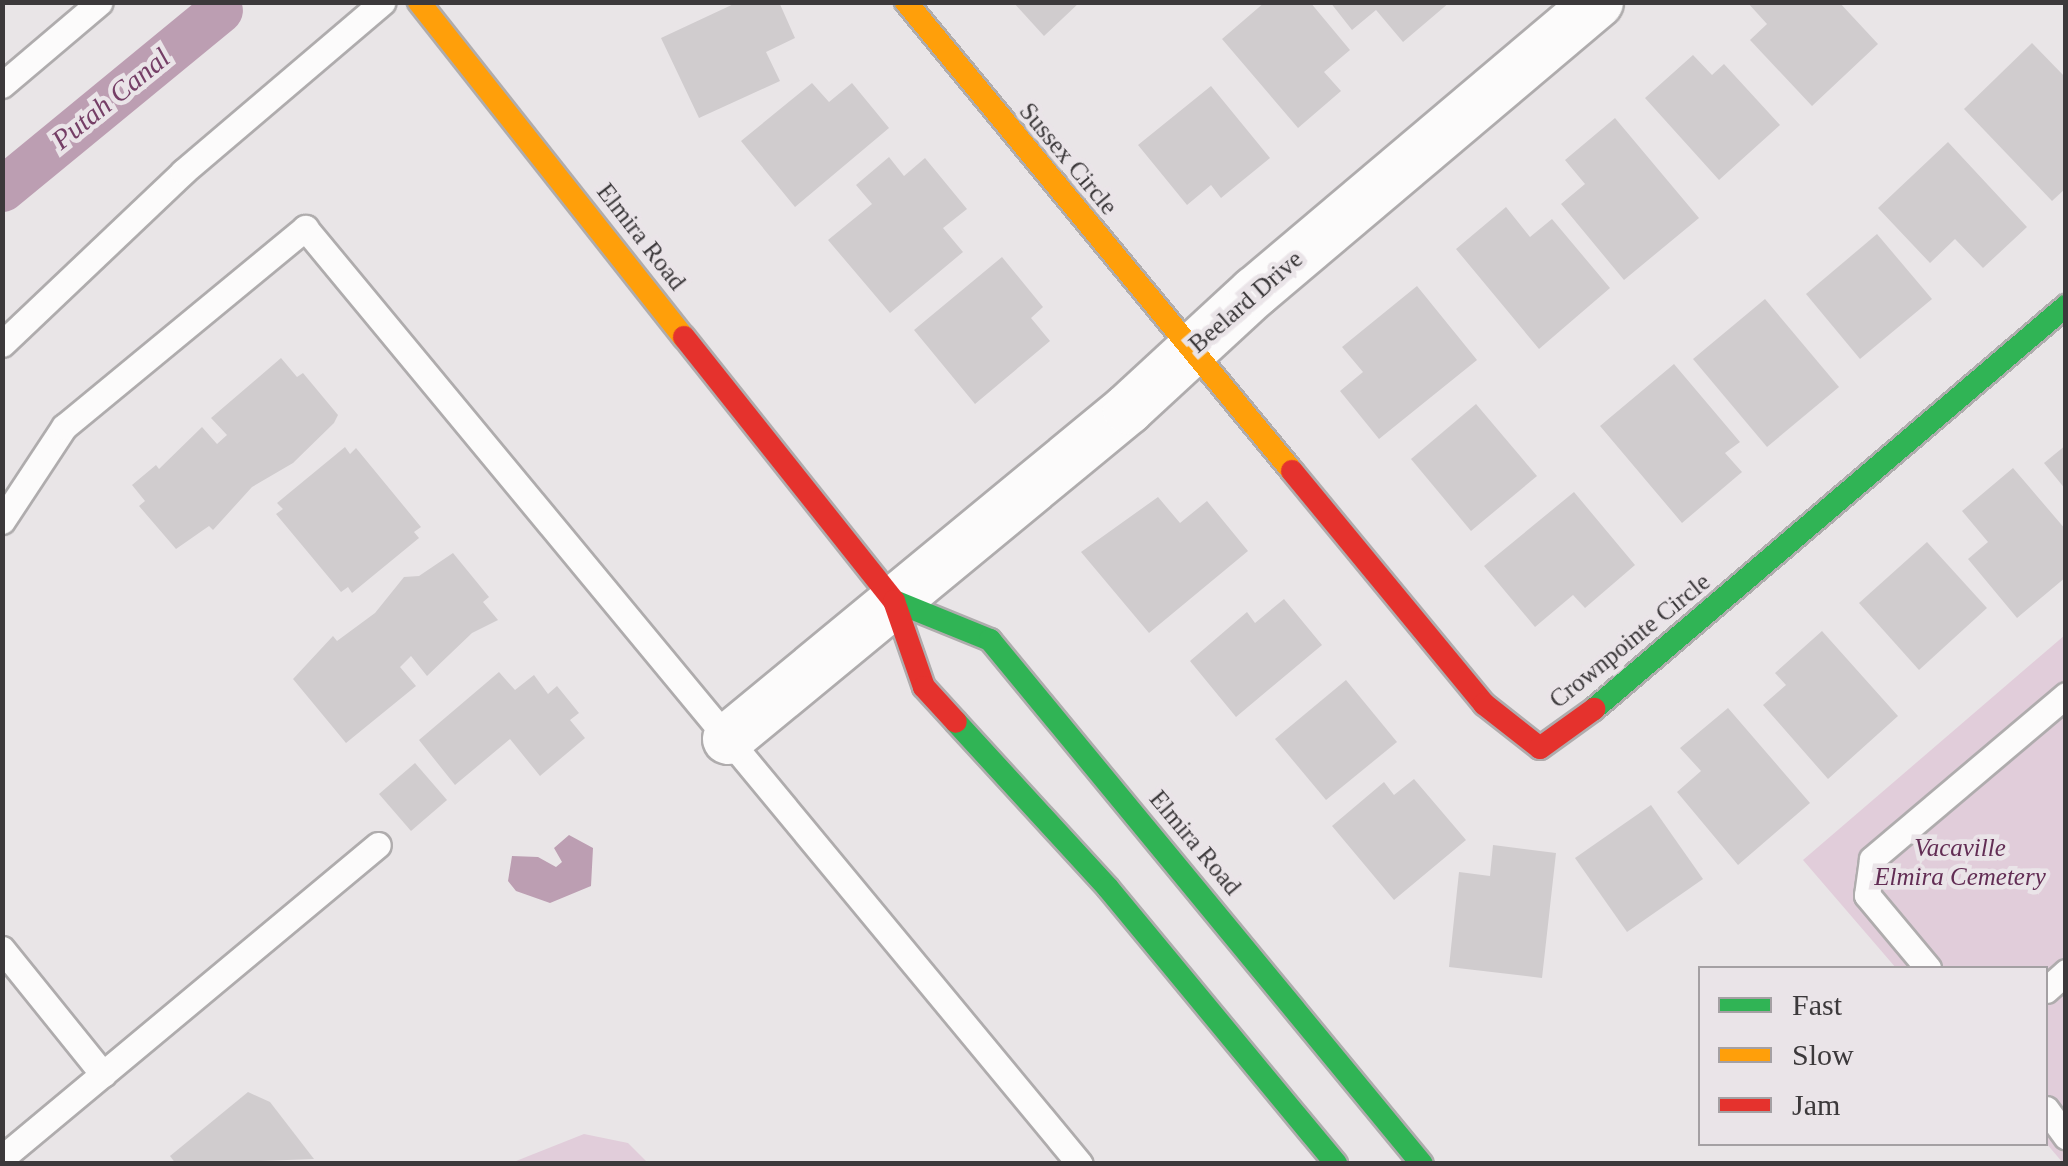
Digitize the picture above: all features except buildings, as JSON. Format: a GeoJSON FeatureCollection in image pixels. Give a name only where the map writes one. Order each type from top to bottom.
{"type":"FeatureCollection","features":[{"type":"Feature","properties":{"kind":"main road","name":"Elmira Road"},"geometry":{"type":"LineString","coordinates":[[419,2],[894,600],[924,688],[1108,888],[1336,1164]]}},
{"type":"Feature","properties":{"kind":"main road","name":"Sussex Circle"},"geometry":{"type":"LineString","coordinates":[[906,2],[1190,350]]}},
{"type":"Feature","properties":{"kind":"main road","name":"Crownpointe Circle"},"geometry":{"type":"LineString","coordinates":[[1190,350],[1484,704],[1540,748],[1608,700],[2066,306]]}},
{"type":"Feature","properties":{"kind":"main road","name":"Elmira Road"},"geometry":{"type":"LineString","coordinates":[[894,600],[990,640],[1422,1164]]}},
{"type":"Feature","properties":{"kind":"street","name":"Beelard Drive"},"geometry":{"type":"LineString","coordinates":[[728,738],[1128,409],[1190,350],[1598,2]]}},
{"type":"Feature","properties":{"kind":"lane"},"geometry":{"type":"LineString","coordinates":[[2,85],[100,2]]}},
{"type":"Feature","properties":{"kind":"lane"},"geometry":{"type":"LineString","coordinates":[[2,344],[183,172],[383,2]]}},
{"type":"Feature","properties":{"kind":"lane"},"geometry":{"type":"LineString","coordinates":[[2,520],[64,427],[305,228],[1080,1164]]}},
{"type":"Feature","properties":{"kind":"lane"},"geometry":{"type":"LineString","coordinates":[[1926,966],[1867,895],[1872,859],[2066,695]]}},
{"type":"Feature","properties":{"kind":"lane"},"geometry":{"type":"LineString","coordinates":[[2,1158],[378,845]]}},
{"type":"Feature","properties":{"kind":"lane"},"geometry":{"type":"LineString","coordinates":[[2,949],[102,1074]]}},
{"type":"Feature","properties":{"kind":"lane"},"geometry":{"type":"LineString","coordinates":[[2048,1112],[2066,1138]]}},
{"type":"Feature","properties":{"kind":"green space","name":"Vacaville Elmira Cemetery"},"geometry":{"type":"Polygon","coordinates":[[[2065,635],[2065,1163],[2048,1145],[2048,966],[1894,966],[1803,860],[2065,635]]]}},
{"type":"Feature","properties":{"kind":"green space"},"geometry":{"type":"Polygon","coordinates":[[[584,1134],[628,1143],[648,1163],[511,1163],[584,1134]]]}},
{"type":"Feature","properties":{"kind":"shaded area"},"geometry":{"type":"Polygon","coordinates":[[[569,835],[593,848],[591,886],[550,903],[516,891],[508,881],[512,856],[538,857],[556,867],[562,862],[554,848],[569,835]]]}},
{"type":"Feature","properties":{"kind":"waterway","name":"Putah Canal"},"geometry":{"type":"LineString","coordinates":[[2,189],[220,10]]}},
{"type":"Feature","properties":{"kind":"traffic: fast"},"geometry":{"type":"LineString","coordinates":[[1594,709],[2066,306]]}},
{"type":"Feature","properties":{"kind":"traffic: fast"},"geometry":{"type":"LineString","coordinates":[[894,601],[990,640],[1422,1164]]}},
{"type":"Feature","properties":{"kind":"traffic: fast"},"geometry":{"type":"LineString","coordinates":[[956,722],[1108,888],[1336,1164]]}},
{"type":"Feature","properties":{"kind":"traffic: slow"},"geometry":{"type":"LineString","coordinates":[[419,2],[684,337]]}},
{"type":"Feature","properties":{"kind":"traffic: slow"},"geometry":{"type":"LineString","coordinates":[[906,2],[1292,471]]}},
{"type":"Feature","properties":{"kind":"traffic: jam"},"geometry":{"type":"LineString","coordinates":[[684,337],[894,601],[924,687],[956,722]]}},
{"type":"Feature","properties":{"kind":"traffic: jam"},"geometry":{"type":"LineString","coordinates":[[1292,471],[1484,704],[1540,748],[1594,709]]}}]}
